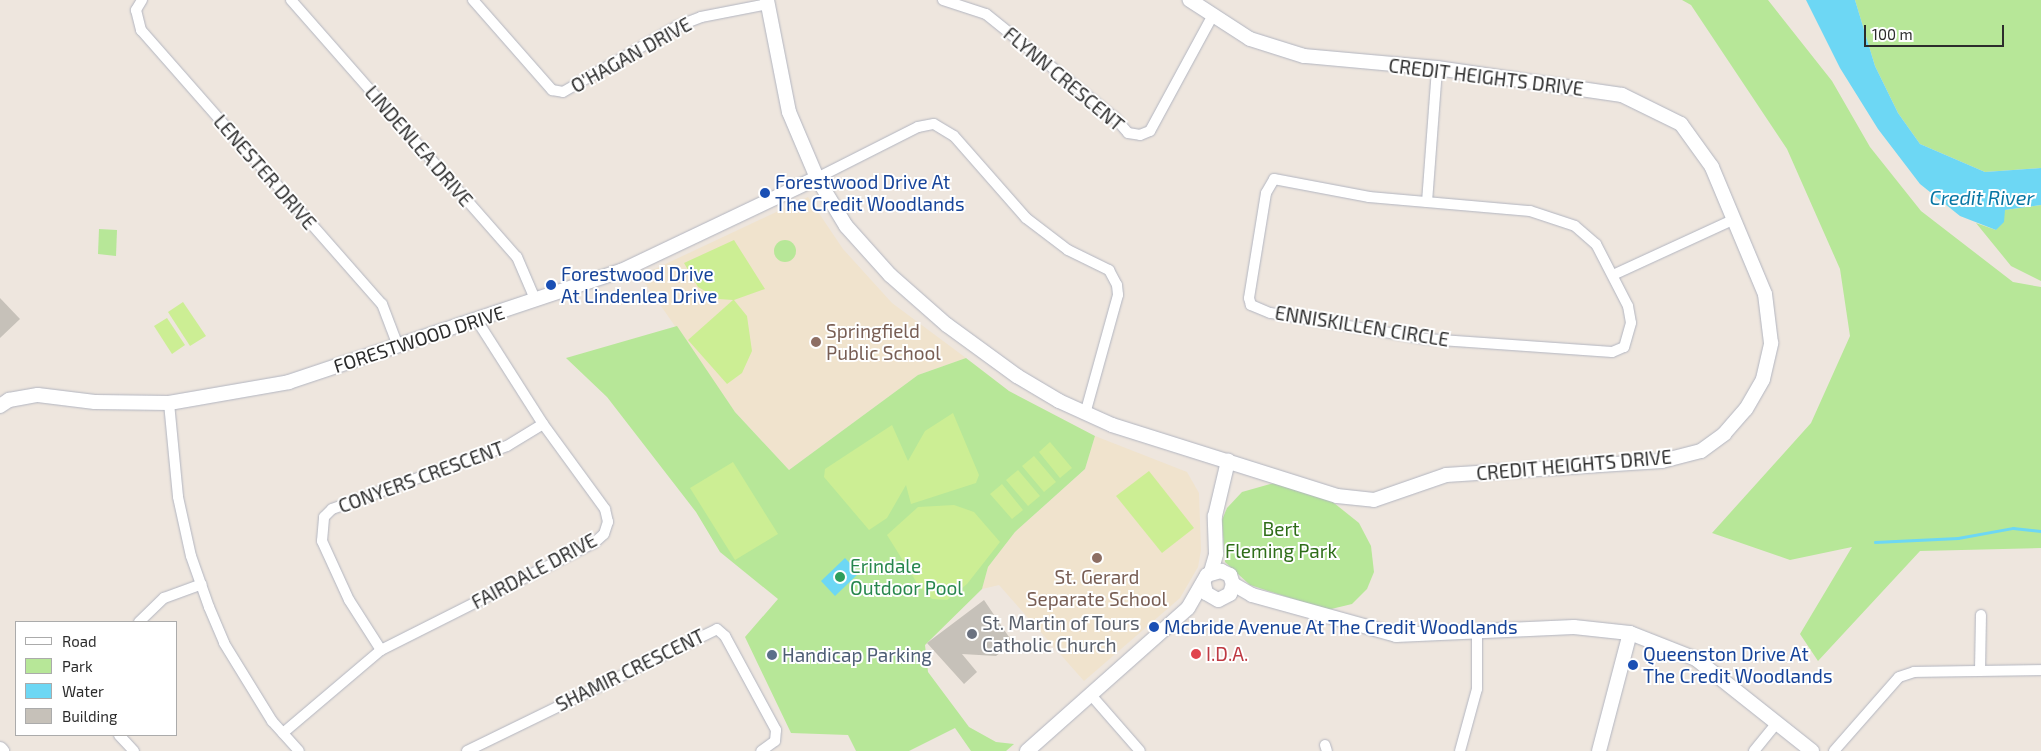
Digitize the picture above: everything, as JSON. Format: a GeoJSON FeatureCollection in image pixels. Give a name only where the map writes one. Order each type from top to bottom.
{"type":"FeatureCollection","features":[{"type":"Feature","properties":{"kind":"street","name":"LENESTER DRIVE"},"geometry":{"type":"LineString","coordinates":[[142,0],[136,10],[140,30],[382,304],[398,346]]}},
{"type":"Feature","properties":{"kind":"street","name":"LINDENLEA DRIVE"},"geometry":{"type":"LineString","coordinates":[[291,0],[517,257],[535,299]]}},
{"type":"Feature","properties":{"kind":"street","name":"O'HAGAN DRIVE"},"geometry":{"type":"LineString","coordinates":[[473,0],[552,90],[563,92],[678,26],[701,17],[768,2]]}},
{"type":"Feature","properties":{"kind":"street","name":"FLYNN CRESCENT"},"geometry":{"type":"LineString","coordinates":[[943,0],[986,14],[1114,118],[1128,133],[1140,135],[1150,131],[1212,17]]}},
{"type":"Feature","properties":{"kind":"street","name":"CREDIT HEIGHTS DRIVE"},"geometry":{"type":"LineString","coordinates":[[768,2],[789,112],[817,178],[846,226],[911,295],[1017,376],[1086,414],[1157,441],[1228,461],[1337,496],[1374,500],[1446,475],[1662,460],[1701,451],[1724,434],[1746,409],[1763,379],[1771,343],[1765,294],[1735,219],[1699,145],[1681,124],[1658,110],[1622,95],[1437,68],[1304,56],[1250,39],[1212,17],[1190,0]]}},
{"type":"Feature","properties":{"kind":"street"},"geometry":{"type":"LineString","coordinates":[[1427,202],[1437,68]]}},
{"type":"Feature","properties":{"kind":"street"},"geometry":{"type":"LineString","coordinates":[[817,178],[918,127],[934,124],[954,136],[1026,218],[1068,250],[1109,270],[1117,285],[1118,295],[1086,414]]}},
{"type":"Feature","properties":{"kind":"street","name":"FORESTWOOD DRIVE"},"geometry":{"type":"LineString","coordinates":[[0,406],[9,400],[38,395],[95,402],[169,403],[289,382],[478,322],[535,299],[621,271],[817,178]]}},
{"type":"Feature","properties":{"kind":"street","name":"ENNISKILLEN CIRCLE"},"geometry":{"type":"LineString","coordinates":[[1274,179],[1370,197],[1513,209],[1558,218],[1589,236],[1613,275],[1628,306],[1631,323],[1624,347],[1612,352],[1426,339],[1270,313],[1252,305],[1249,298],[1266,193],[1274,179]]}},
{"type":"Feature","properties":{"kind":"street"},"geometry":{"type":"LineString","coordinates":[[1613,275],[1735,219]]}},
{"type":"Feature","properties":{"kind":"street","name":"FAIRDALE DRIVE"},"geometry":{"type":"LineString","coordinates":[[283,733],[381,650],[594,543],[604,534],[608,522],[605,509],[543,424],[478,322]]}},
{"type":"Feature","properties":{"kind":"street"},"geometry":{"type":"LineString","coordinates":[[169,403],[178,497],[191,556],[224,643],[283,733],[299,751]]}},
{"type":"Feature","properties":{"kind":"street","name":"CONYERS CRESCENT"},"geometry":{"type":"LineString","coordinates":[[381,650],[349,600],[322,541],[324,517],[332,509],[507,446],[543,424]]}},
{"type":"Feature","properties":{"kind":"street"},"geometry":{"type":"LineString","coordinates":[[1027,751],[1188,608],[1207,578],[1216,554],[1215,516],[1228,461]]}},
{"type":"Feature","properties":{"kind":"street"},"geometry":{"type":"LineString","coordinates":[[1216,554],[1230,578],[1252,596]]}},
{"type":"Feature","properties":{"kind":"street"},"geometry":{"type":"LineString","coordinates":[[1207,578],[1230,578]]}},
{"type":"Feature","properties":{"kind":"street"},"geometry":{"type":"LineString","coordinates":[[1207,578],[1206,593],[1220,598]]}},
{"type":"Feature","properties":{"kind":"street"},"geometry":{"type":"LineString","coordinates":[[1220,598],[1230,578]]}},
{"type":"Feature","properties":{"kind":"street"},"geometry":{"type":"LineString","coordinates":[[140,621],[164,598],[202,584]]}},
{"type":"Feature","properties":{"kind":"street"},"geometry":{"type":"LineString","coordinates":[[1188,608],[1220,598],[1252,596],[1383,633],[1410,636],[1574,627],[1630,634],[1696,658],[1812,751]]}},
{"type":"Feature","properties":{"kind":"street"},"geometry":{"type":"LineString","coordinates":[[1980,671],[1981,615]]}},
{"type":"Feature","properties":{"kind":"street","name":"SHAMIR CRESCENT"},"geometry":{"type":"LineString","coordinates":[[467,751],[717,629],[725,636],[776,730],[775,741],[761,751]]}},
{"type":"Feature","properties":{"kind":"street"},"geometry":{"type":"LineString","coordinates":[[1460,751],[1477,689],[1477,632]]}},
{"type":"Feature","properties":{"kind":"street"},"geometry":{"type":"LineString","coordinates":[[1599,751],[1630,634]]}},
{"type":"Feature","properties":{"kind":"street"},"geometry":{"type":"LineString","coordinates":[[1834,751],[1899,677],[1914,672],[2041,670]]}},
{"type":"Feature","properties":{"kind":"street"},"geometry":{"type":"LineString","coordinates":[[1091,695],[1140,751]]}},
{"type":"Feature","properties":{"kind":"street"},"geometry":{"type":"LineString","coordinates":[[1754,751],[1777,723]]}},
{"type":"Feature","properties":{"kind":"street"},"geometry":{"type":"LineString","coordinates":[[120,736],[134,751]]}},
{"type":"Feature","properties":{"kind":"shaded area","name":"Springfield Public School"},"geometry":{"type":"Polygon","coordinates":[[[808,197],[843,249],[892,303],[966,358],[918,375],[789,470],[735,412],[640,276],[808,197]]]}},
{"type":"Feature","properties":{"kind":"shaded area","name":"St. Gerard Separate School"},"geometry":{"type":"Polygon","coordinates":[[[1095,436],[1187,472],[1199,493],[1201,550],[1198,567],[1180,598],[1084,681],[999,585],[982,589],[988,567],[1015,532],[1085,469],[1095,436]]]}},
{"type":"Feature","properties":{"kind":"green space"},"geometry":{"type":"Polygon","coordinates":[[[1682,0],[1768,0],[1832,81],[1870,147],[1921,211],[2013,282],[2041,287],[2041,548],[1920,551],[1818,661],[1800,634],[1852,547],[1790,560],[1712,533],[1811,423],[1850,336],[1840,269],[1787,149],[1691,5],[1682,0]]]}},
{"type":"Feature","properties":{"kind":"green space"},"geometry":{"type":"Polygon","coordinates":[[[1855,0],[2041,0],[2041,168],[1985,172],[1920,144],[1898,113],[1875,66],[1855,0]]]}},
{"type":"Feature","properties":{"kind":"green space"},"geometry":{"type":"Polygon","coordinates":[[[2041,205],[2041,281],[2011,266],[1976,223],[1996,230],[2005,210],[2041,205]]]}},
{"type":"Feature","properties":{"kind":"green space"},"geometry":{"type":"Polygon","coordinates":[[[99,229],[117,230],[116,256],[98,254],[99,229]]]}},
{"type":"Feature","properties":{"kind":"green space"},"geometry":{"type":"Polygon","coordinates":[[[734,240],[765,289],[734,300],[747,316],[752,351],[742,373],[727,384],[688,340],[733,300],[719,299],[698,287],[684,263],[734,240]]]}},
{"type":"Feature","properties":{"kind":"green space"},"geometry":{"type":"Polygon","coordinates":[[[785,240],[793,243],[796,251],[793,259],[785,262],[777,259],[774,251],[777,243],[785,240]]]}},
{"type":"Feature","properties":{"kind":"green space"},"geometry":{"type":"Polygon","coordinates":[[[183,302],[206,336],[190,346],[168,312],[183,302]]]}},
{"type":"Feature","properties":{"kind":"green space"},"geometry":{"type":"Polygon","coordinates":[[[167,318],[185,345],[172,354],[154,326],[167,318]]]}},
{"type":"Feature","properties":{"kind":"green space"},"geometry":{"type":"Polygon","coordinates":[[[677,326],[735,412],[789,470],[918,375],[966,358],[1009,391],[1095,436],[1085,469],[1015,532],[988,567],[982,589],[925,645],[928,672],[969,727],[996,742],[1014,744],[1006,751],[971,751],[955,728],[909,751],[856,751],[848,735],[791,733],[745,637],[778,599],[720,552],[696,512],[607,397],[566,358],[677,326]]]}},
{"type":"Feature","properties":{"kind":"green space"},"geometry":{"type":"Polygon","coordinates":[[[953,413],[979,475],[976,483],[911,504],[906,485],[887,518],[869,530],[824,477],[825,469],[892,425],[908,461],[925,431],[953,413]]]}},
{"type":"Feature","properties":{"kind":"green space"},"geometry":{"type":"Polygon","coordinates":[[[1050,442],[1072,468],[1060,478],[1039,452],[1050,442]]]}},
{"type":"Feature","properties":{"kind":"green space"},"geometry":{"type":"Polygon","coordinates":[[[1034,456],[1056,482],[1044,492],[1022,466],[1034,456]]]}},
{"type":"Feature","properties":{"kind":"green space"},"geometry":{"type":"Polygon","coordinates":[[[733,462],[778,534],[735,560],[690,488],[733,462]]]}},
{"type":"Feature","properties":{"kind":"green space"},"geometry":{"type":"Polygon","coordinates":[[[1018,470],[1040,496],[1028,506],[1006,480],[1018,470]]]}},
{"type":"Feature","properties":{"kind":"green space"},"geometry":{"type":"Polygon","coordinates":[[[1149,471],[1194,528],[1162,553],[1116,496],[1149,471]]]}},
{"type":"Feature","properties":{"kind":"green space","name":"Bert Fleming Park"},"geometry":{"type":"Polygon","coordinates":[[[1274,483],[1329,499],[1359,523],[1371,546],[1374,572],[1367,589],[1352,604],[1327,610],[1250,585],[1225,562],[1222,520],[1227,508],[1242,492],[1274,483]]]}},
{"type":"Feature","properties":{"kind":"green space"},"geometry":{"type":"Polygon","coordinates":[[[1002,484],[1023,510],[1012,519],[990,494],[1002,484]]]}},
{"type":"Feature","properties":{"kind":"green space"},"geometry":{"type":"Polygon","coordinates":[[[954,505],[974,512],[1000,542],[967,584],[947,600],[932,599],[917,583],[887,535],[918,507],[954,505]]]}},
{"type":"Feature","properties":{"kind":"water","name":"Credit River"},"geometry":{"type":"Polygon","coordinates":[[[1806,0],[1855,0],[1875,66],[1898,113],[1920,144],[1985,172],[2041,168],[2041,205],[2005,210],[2004,222],[1996,230],[1960,216],[1920,184],[1878,129],[1840,68],[1806,0]]]}},
{"type":"Feature","properties":{"kind":"water","name":"Erindale Outdoor Pool"},"geometry":{"type":"Polygon","coordinates":[[[845,558],[859,573],[835,596],[821,581],[845,558]]]}},
{"type":"Feature","properties":{"kind":"building"},"geometry":{"type":"Polygon","coordinates":[[[0,298],[20,319],[0,338],[0,298]]]}},
{"type":"Feature","properties":{"kind":"building","name":"St. Martin of Tours Catholic Church"},"geometry":{"type":"Polygon","coordinates":[[[984,600],[1013,643],[996,656],[962,654],[977,672],[964,684],[927,643],[984,600]]]}},
{"type":"Feature","properties":{"kind":"waterway"},"geometry":{"type":"LineString","coordinates":[[1875,542],[1958,538],[2013,528],[2041,531]]}},
{"type":"Feature","properties":{"kind":"place","name":"Forestwood Drive At The Credit Woodlands"},"geometry":{"type":"Point","coordinates":[765,193]}},
{"type":"Feature","properties":{"kind":"place","name":"Forestwood Drive At Lindenlea Drive"},"geometry":{"type":"Point","coordinates":[551,285]}},
{"type":"Feature","properties":{"kind":"place","name":"Springfield Public School"},"geometry":{"type":"Point","coordinates":[816,342]}},
{"type":"Feature","properties":{"kind":"place","name":"St. Gerard Separate School"},"geometry":{"type":"Point","coordinates":[1097,558]}},
{"type":"Feature","properties":{"kind":"place","name":"Erindale Outdoor Pool"},"geometry":{"type":"Point","coordinates":[840,577]}},
{"type":"Feature","properties":{"kind":"place","name":"Mcbride Avenue At The Credit Woodlands"},"geometry":{"type":"Point","coordinates":[1154,627]}},
{"type":"Feature","properties":{"kind":"place","name":"St. Martin of Tours Catholic Church"},"geometry":{"type":"Point","coordinates":[972,634]}},
{"type":"Feature","properties":{"kind":"place","name":"I.D.A."},"geometry":{"type":"Point","coordinates":[1196,654]}},
{"type":"Feature","properties":{"kind":"place","name":"Handicap Parking"},"geometry":{"type":"Point","coordinates":[772,655]}},
{"type":"Feature","properties":{"kind":"place","name":"Queenston Drive At The Credit Woodlands"},"geometry":{"type":"Point","coordinates":[1633,665]}}]}
